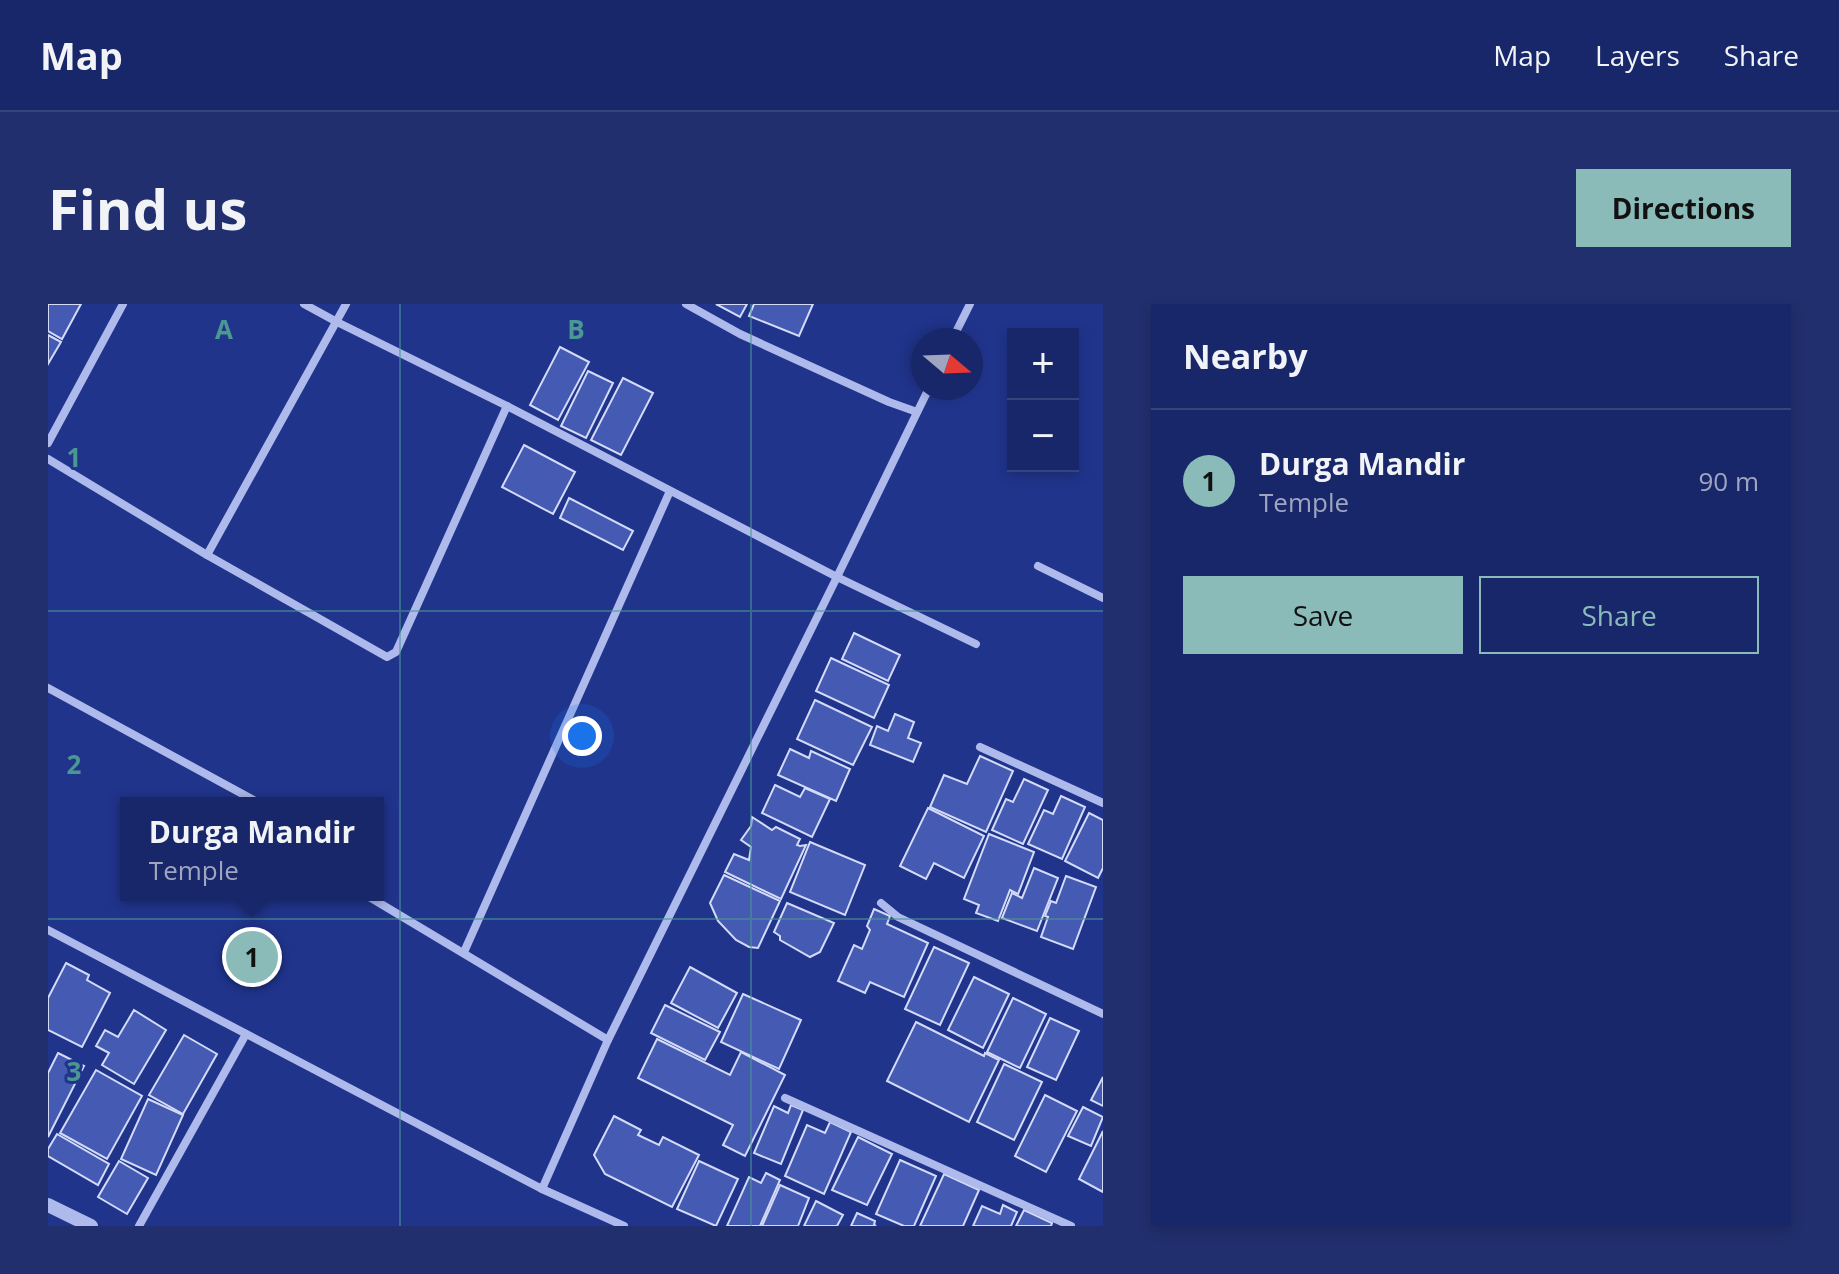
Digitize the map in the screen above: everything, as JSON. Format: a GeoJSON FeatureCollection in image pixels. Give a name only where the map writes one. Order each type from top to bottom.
{"type":"FeatureCollection","features":[{"type":"Feature","properties":{"kind":"street"},"geometry":{"type":"LineString","coordinates":[[48,443],[123,304]]}},
{"type":"Feature","properties":{"kind":"street"},"geometry":{"type":"LineString","coordinates":[[304,304],[837,577],[976,644]]}},
{"type":"Feature","properties":{"kind":"street"},"geometry":{"type":"LineString","coordinates":[[207,555],[346,304]]}},
{"type":"Feature","properties":{"kind":"street"},"geometry":{"type":"LineString","coordinates":[[686,304],[752,340],[917,412]]}},
{"type":"Feature","properties":{"kind":"street"},"geometry":{"type":"LineString","coordinates":[[958,328],[970,304]]}},
{"type":"Feature","properties":{"kind":"street"},"geometry":{"type":"LineString","coordinates":[[542,1189],[608,1040],[923,400]]}},
{"type":"Feature","properties":{"kind":"street"},"geometry":{"type":"LineString","coordinates":[[48,459],[207,555],[387,657],[396,652],[507,406]]}},
{"type":"Feature","properties":{"kind":"street"},"geometry":{"type":"LineString","coordinates":[[464,952],[670,491]]}},
{"type":"Feature","properties":{"kind":"street"},"geometry":{"type":"LineString","coordinates":[[1038,566],[1103,598]]}},
{"type":"Feature","properties":{"kind":"street"},"geometry":{"type":"LineString","coordinates":[[48,688],[248,797]]}},
{"type":"Feature","properties":{"kind":"street"},"geometry":{"type":"LineString","coordinates":[[980,747],[1103,803]]}},
{"type":"Feature","properties":{"kind":"street"},"geometry":{"type":"LineString","coordinates":[[376,901],[608,1040]]}},
{"type":"Feature","properties":{"kind":"street"},"geometry":{"type":"LineString","coordinates":[[881,903],[898,917],[1103,1014]]}},
{"type":"Feature","properties":{"kind":"street"},"geometry":{"type":"LineString","coordinates":[[48,930],[542,1189],[624,1226]]}},
{"type":"Feature","properties":{"kind":"street"},"geometry":{"type":"LineString","coordinates":[[139,1226],[246,1034]]}},
{"type":"Feature","properties":{"kind":"street"},"geometry":{"type":"LineString","coordinates":[[785,1098],[1071,1226]]}},
{"type":"Feature","properties":{"kind":"street"},"geometry":{"type":"LineString","coordinates":[[48,1205],[91,1226]]}},
{"type":"Feature","properties":{"kind":"building"},"geometry":{"type":"Polygon","coordinates":[[[48,304],[81,304],[62,339],[48,331],[48,304]]]}},
{"type":"Feature","properties":{"kind":"building"},"geometry":{"type":"Polygon","coordinates":[[[716,304],[747,304],[740,317],[716,304]]]}},
{"type":"Feature","properties":{"kind":"building"},"geometry":{"type":"Polygon","coordinates":[[[754,304],[813,304],[799,336],[749,316],[754,304]]]}},
{"type":"Feature","properties":{"kind":"building"},"geometry":{"type":"Polygon","coordinates":[[[48,335],[61,342],[48,364],[48,335]]]}},
{"type":"Feature","properties":{"kind":"building"},"geometry":{"type":"Polygon","coordinates":[[[560,347],[589,362],[558,420],[530,405],[560,347]]]}},
{"type":"Feature","properties":{"kind":"building"},"geometry":{"type":"Polygon","coordinates":[[[588,371],[613,383],[586,438],[561,426],[588,371]]]}},
{"type":"Feature","properties":{"kind":"building"},"geometry":{"type":"Polygon","coordinates":[[[623,378],[653,393],[621,455],[591,440],[623,378]]]}},
{"type":"Feature","properties":{"kind":"building"},"geometry":{"type":"Polygon","coordinates":[[[524,445],[575,472],[553,514],[502,487],[524,445]]]}},
{"type":"Feature","properties":{"kind":"building"},"geometry":{"type":"Polygon","coordinates":[[[569,498],[633,531],[623,550],[560,518],[569,498]]]}},
{"type":"Feature","properties":{"kind":"building"},"geometry":{"type":"Polygon","coordinates":[[[854,633],[900,655],[888,681],[842,659],[854,633]]]}},
{"type":"Feature","properties":{"kind":"building"},"geometry":{"type":"Polygon","coordinates":[[[831,658],[889,685],[874,718],[816,691],[831,658]]]}},
{"type":"Feature","properties":{"kind":"building"},"geometry":{"type":"Polygon","coordinates":[[[815,700],[872,727],[853,765],[797,739],[815,700]]]}},
{"type":"Feature","properties":{"kind":"building"},"geometry":{"type":"Polygon","coordinates":[[[895,714],[914,722],[908,738],[921,743],[913,762],[870,745],[877,726],[888,731],[895,714]]]}},
{"type":"Feature","properties":{"kind":"building"},"geometry":{"type":"Polygon","coordinates":[[[790,749],[809,758],[811,751],[850,769],[836,801],[778,775],[790,749]]]}},
{"type":"Feature","properties":{"kind":"building"},"geometry":{"type":"Polygon","coordinates":[[[980,756],[1013,771],[986,832],[930,807],[944,775],[967,784],[980,756]]]}},
{"type":"Feature","properties":{"kind":"building"},"geometry":{"type":"Polygon","coordinates":[[[1024,779],[1048,790],[1023,844],[992,830],[1006,799],[1013,802],[1024,779]]]}},
{"type":"Feature","properties":{"kind":"building"},"geometry":{"type":"Polygon","coordinates":[[[775,785],[800,797],[805,788],[830,799],[812,837],[762,813],[775,785]]]}},
{"type":"Feature","properties":{"kind":"building"},"geometry":{"type":"Polygon","coordinates":[[[1061,796],[1085,807],[1062,859],[1028,844],[1044,810],[1053,814],[1061,796]]]}},
{"type":"Feature","properties":{"kind":"building"},"geometry":{"type":"Polygon","coordinates":[[[928,808],[984,836],[964,878],[934,863],[926,879],[900,866],[928,808]]]}},
{"type":"Feature","properties":{"kind":"building"},"geometry":{"type":"Polygon","coordinates":[[[1089,813],[1103,820],[1103,868],[1098,878],[1065,861],[1089,813]]]}},
{"type":"Feature","properties":{"kind":"building"},"geometry":{"type":"Polygon","coordinates":[[[752,817],[772,830],[776,827],[800,839],[797,845],[806,845],[781,899],[725,872],[734,854],[749,860],[751,847],[741,840],[751,826],[752,817]]]}},
{"type":"Feature","properties":{"kind":"building"},"geometry":{"type":"Polygon","coordinates":[[[989,834],[1034,852],[1018,894],[1010,890],[998,921],[976,913],[979,905],[964,899],[989,834]]]}},
{"type":"Feature","properties":{"kind":"building"},"geometry":{"type":"Polygon","coordinates":[[[810,842],[865,865],[845,915],[790,892],[810,842]]]}},
{"type":"Feature","properties":{"kind":"building"},"geometry":{"type":"Polygon","coordinates":[[[1034,868],[1058,878],[1037,931],[1002,918],[1012,893],[1022,898],[1034,868]]]}},
{"type":"Feature","properties":{"kind":"building"},"geometry":{"type":"Polygon","coordinates":[[[724,875],[780,901],[758,948],[736,940],[718,921],[710,903],[724,875]]]}},
{"type":"Feature","properties":{"kind":"building"},"geometry":{"type":"Polygon","coordinates":[[[1066,876],[1096,887],[1073,949],[1041,937],[1051,901],[1056,903],[1066,876]]]}},
{"type":"Feature","properties":{"kind":"building"},"geometry":{"type":"Polygon","coordinates":[[[787,903],[834,923],[820,952],[810,957],[780,940],[774,932],[787,903]]]}},
{"type":"Feature","properties":{"kind":"building"},"geometry":{"type":"Polygon","coordinates":[[[874,909],[890,916],[887,924],[928,943],[904,997],[870,982],[865,993],[838,981],[854,945],[862,949],[874,909]]]}},
{"type":"Feature","properties":{"kind":"building"},"geometry":{"type":"Polygon","coordinates":[[[934,947],[969,963],[940,1025],[905,1009],[934,947]]]}},
{"type":"Feature","properties":{"kind":"building"},"geometry":{"type":"Polygon","coordinates":[[[66,963],[89,975],[87,980],[110,993],[82,1047],[48,1030],[48,998],[66,963]]]}},
{"type":"Feature","properties":{"kind":"building"},"geometry":{"type":"Polygon","coordinates":[[[690,967],[737,993],[718,1028],[671,1003],[690,967]]]}},
{"type":"Feature","properties":{"kind":"building"},"geometry":{"type":"Polygon","coordinates":[[[974,977],[1009,994],[983,1048],[948,1030],[974,977]]]}},
{"type":"Feature","properties":{"kind":"building"},"geometry":{"type":"Polygon","coordinates":[[[743,994],[801,1020],[779,1069],[721,1042],[743,994]]]}},
{"type":"Feature","properties":{"kind":"building"},"geometry":{"type":"Polygon","coordinates":[[[1013,998],[1046,1014],[1020,1068],[987,1052],[1013,998]]]}},
{"type":"Feature","properties":{"kind":"building"},"geometry":{"type":"Polygon","coordinates":[[[665,1005],[720,1032],[705,1060],[651,1033],[665,1005]]]}},
{"type":"Feature","properties":{"kind":"building"},"geometry":{"type":"Polygon","coordinates":[[[134,1010],[166,1030],[134,1084],[102,1065],[109,1053],[96,1046],[105,1030],[118,1037],[134,1010]]]}},
{"type":"Feature","properties":{"kind":"building"},"geometry":{"type":"Polygon","coordinates":[[[1050,1018],[1079,1031],[1056,1080],[1027,1067],[1050,1018]]]}},
{"type":"Feature","properties":{"kind":"building"},"geometry":{"type":"Polygon","coordinates":[[[916,1022],[984,1056],[985,1053],[999,1060],[969,1122],[887,1081],[916,1022]]]}},
{"type":"Feature","properties":{"kind":"building"},"geometry":{"type":"Polygon","coordinates":[[[184,1035],[217,1054],[183,1114],[149,1095],[184,1035]]]}},
{"type":"Feature","properties":{"kind":"building"},"geometry":{"type":"Polygon","coordinates":[[[657,1039],[730,1075],[741,1052],[785,1075],[745,1156],[723,1145],[733,1125],[638,1078],[657,1039]]]}},
{"type":"Feature","properties":{"kind":"building"},"geometry":{"type":"Polygon","coordinates":[[[58,1053],[84,1066],[48,1137],[48,1073],[58,1053]]]}},
{"type":"Feature","properties":{"kind":"building"},"geometry":{"type":"Polygon","coordinates":[[[1004,1064],[1042,1082],[1014,1140],[977,1122],[1004,1064]]]}},
{"type":"Feature","properties":{"kind":"building"},"geometry":{"type":"Polygon","coordinates":[[[96,1070],[142,1096],[107,1159],[60,1133],[96,1070]]]}},
{"type":"Feature","properties":{"kind":"building"},"geometry":{"type":"Polygon","coordinates":[[[1103,1077],[1103,1106],[1091,1100],[1103,1077]]]}},
{"type":"Feature","properties":{"kind":"building"},"geometry":{"type":"Polygon","coordinates":[[[1045,1095],[1077,1111],[1046,1172],[1015,1156],[1045,1095]]]}},
{"type":"Feature","properties":{"kind":"building"},"geometry":{"type":"Polygon","coordinates":[[[148,1099],[183,1115],[156,1175],[121,1159],[148,1099]]]}},
{"type":"Feature","properties":{"kind":"building"},"geometry":{"type":"Polygon","coordinates":[[[791,1105],[803,1110],[781,1164],[754,1153],[774,1106],[788,1113],[791,1105]]]}},
{"type":"Feature","properties":{"kind":"building"},"geometry":{"type":"Polygon","coordinates":[[[1083,1107],[1103,1117],[1091,1146],[1068,1136],[1083,1107]]]}},
{"type":"Feature","properties":{"kind":"building"},"geometry":{"type":"Polygon","coordinates":[[[614,1116],[641,1130],[638,1135],[659,1145],[663,1137],[699,1155],[672,1207],[605,1174],[594,1155],[614,1116]]]}},
{"type":"Feature","properties":{"kind":"building"},"geometry":{"type":"Polygon","coordinates":[[[830,1122],[851,1132],[824,1194],[785,1176],[807,1125],[825,1133],[830,1122]]]}},
{"type":"Feature","properties":{"kind":"building"},"geometry":{"type":"Polygon","coordinates":[[[1103,1131],[1103,1192],[1079,1179],[1103,1131]]]}},
{"type":"Feature","properties":{"kind":"building"},"geometry":{"type":"Polygon","coordinates":[[[57,1134],[109,1164],[98,1185],[48,1156],[48,1149],[57,1134]]]}},
{"type":"Feature","properties":{"kind":"building"},"geometry":{"type":"Polygon","coordinates":[[[858,1137],[892,1154],[867,1205],[832,1190],[858,1137]]]}},
{"type":"Feature","properties":{"kind":"building"},"geometry":{"type":"Polygon","coordinates":[[[900,1160],[936,1176],[914,1226],[904,1226],[876,1214],[900,1160]]]}},
{"type":"Feature","properties":{"kind":"building"},"geometry":{"type":"Polygon","coordinates":[[[119,1161],[148,1178],[127,1214],[98,1197],[119,1161]]]}},
{"type":"Feature","properties":{"kind":"building"},"geometry":{"type":"Polygon","coordinates":[[[699,1161],[738,1179],[716,1226],[677,1209],[699,1161]]]}},
{"type":"Feature","properties":{"kind":"building"},"geometry":{"type":"Polygon","coordinates":[[[766,1173],[780,1180],[760,1226],[727,1226],[749,1177],[761,1183],[766,1173]]]}},
{"type":"Feature","properties":{"kind":"building"},"geometry":{"type":"Polygon","coordinates":[[[944,1174],[979,1190],[963,1226],[920,1226],[944,1174]]]}},
{"type":"Feature","properties":{"kind":"building"},"geometry":{"type":"Polygon","coordinates":[[[780,1185],[809,1198],[798,1226],[762,1226],[780,1185]]]}},
{"type":"Feature","properties":{"kind":"building"},"geometry":{"type":"Polygon","coordinates":[[[816,1201],[843,1215],[837,1226],[804,1226],[816,1201]]]}},
{"type":"Feature","properties":{"kind":"building"},"geometry":{"type":"Polygon","coordinates":[[[1003,1205],[1017,1212],[1011,1226],[973,1226],[982,1206],[1000,1214],[1003,1205]]]}},
{"type":"Feature","properties":{"kind":"building"},"geometry":{"type":"Polygon","coordinates":[[[1024,1210],[1052,1223],[1051,1226],[1016,1226],[1024,1210]]]}},
{"type":"Feature","properties":{"kind":"building"},"geometry":{"type":"Polygon","coordinates":[[[857,1213],[875,1221],[876,1226],[851,1226],[857,1213]]]}},
{"type":"Feature","properties":{"kind":"place","name":"Durga Mandir"},"geometry":{"type":"Point","coordinates":[252,957]}}]}
